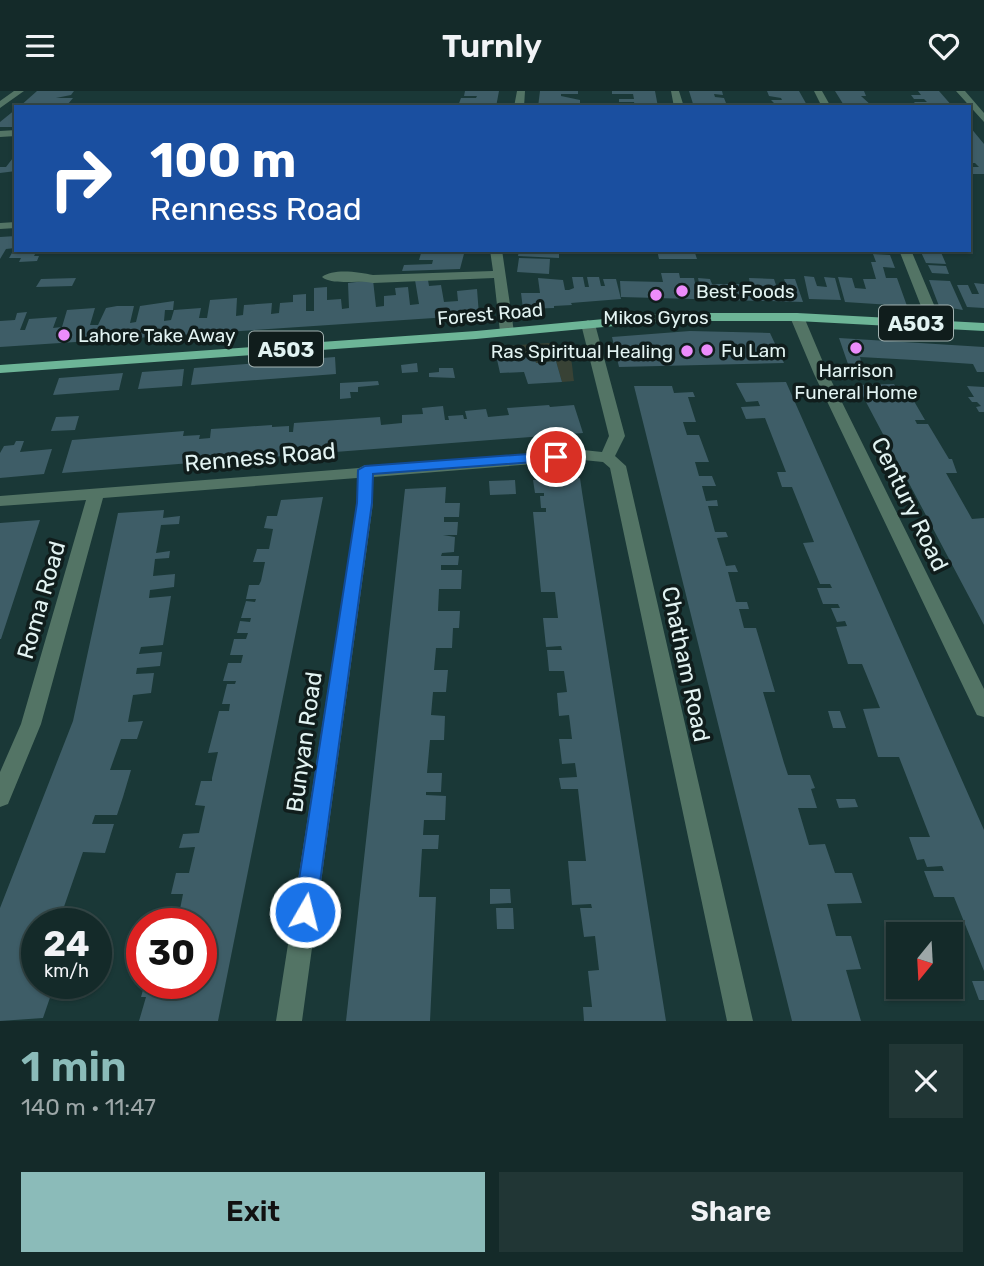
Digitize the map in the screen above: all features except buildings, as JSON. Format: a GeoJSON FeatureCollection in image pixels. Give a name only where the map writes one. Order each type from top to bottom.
{"type":"FeatureCollection","features":[{"type":"Feature","properties":{"kind":"main road","name":"Forest Road"},"geometry":{"type":"LineString","coordinates":[[0,369],[507,332],[687,316],[797,317],[984,327]]}},
{"type":"Feature","properties":{"kind":"street"},"geometry":{"type":"LineString","coordinates":[[0,105],[20,91]]}},
{"type":"Feature","properties":{"kind":"street"},"geometry":{"type":"LineString","coordinates":[[960,91],[984,119]]}},
{"type":"Feature","properties":{"kind":"street"},"geometry":{"type":"LineString","coordinates":[[968,100],[984,100]]}},
{"type":"Feature","properties":{"kind":"street"},"geometry":{"type":"LineString","coordinates":[[496,252],[507,332]]}},
{"type":"Feature","properties":{"kind":"street"},"geometry":{"type":"LineString","coordinates":[[906,252],[935,324]]}},
{"type":"Feature","properties":{"kind":"street"},"geometry":{"type":"LineString","coordinates":[[328,277],[361,276],[373,279],[498,274]]}},
{"type":"Feature","properties":{"kind":"street","name":"Century Road"},"geometry":{"type":"LineString","coordinates":[[797,317],[821,374],[984,709]]}},
{"type":"Feature","properties":{"kind":"street"},"geometry":{"type":"LineString","coordinates":[[588,324],[617,436],[607,457]]}},
{"type":"Feature","properties":{"kind":"street","name":"Renness Road"},"geometry":{"type":"LineString","coordinates":[[0,501],[365,470],[583,455],[607,457]]}},
{"type":"Feature","properties":{"kind":"street","name":"Chatham Road"},"geometry":{"type":"LineString","coordinates":[[607,457],[618,466],[740,1021]]}},
{"type":"Feature","properties":{"kind":"street","name":"Bunyan Road"},"geometry":{"type":"LineString","coordinates":[[289,1021],[365,503],[365,470]]}},
{"type":"Feature","properties":{"kind":"street","name":"Roma Road"},"geometry":{"type":"LineString","coordinates":[[0,797],[31,724],[96,494]]}},
{"type":"Feature","properties":{"kind":"green space"},"geometry":{"type":"Polygon","coordinates":[[[548,343],[563,347],[570,355],[574,381],[562,382],[556,361],[536,363],[533,353],[494,356],[492,347],[548,343]]]}},
{"type":"Feature","properties":{"kind":"place","name":"Best Foods"},"geometry":{"type":"Point","coordinates":[682,291]}},
{"type":"Feature","properties":{"kind":"place","name":"Mikos Gyros"},"geometry":{"type":"Point","coordinates":[656,295]}},
{"type":"Feature","properties":{"kind":"place","name":"Lahore Take Away"},"geometry":{"type":"Point","coordinates":[64,335]}},
{"type":"Feature","properties":{"kind":"place","name":"Harrison Funeral Home"},"geometry":{"type":"Point","coordinates":[856,348]}},
{"type":"Feature","properties":{"kind":"place","name":"Fu Lam"},"geometry":{"type":"Point","coordinates":[707,350]}},
{"type":"Feature","properties":{"kind":"place","name":"Ras Spiritual Healing"},"geometry":{"type":"Point","coordinates":[687,351]}},
{"type":"Feature","properties":{"kind":"route"},"geometry":{"type":"LineString","coordinates":[[305,912],[365,503],[365,470],[556,457]]}}]}
